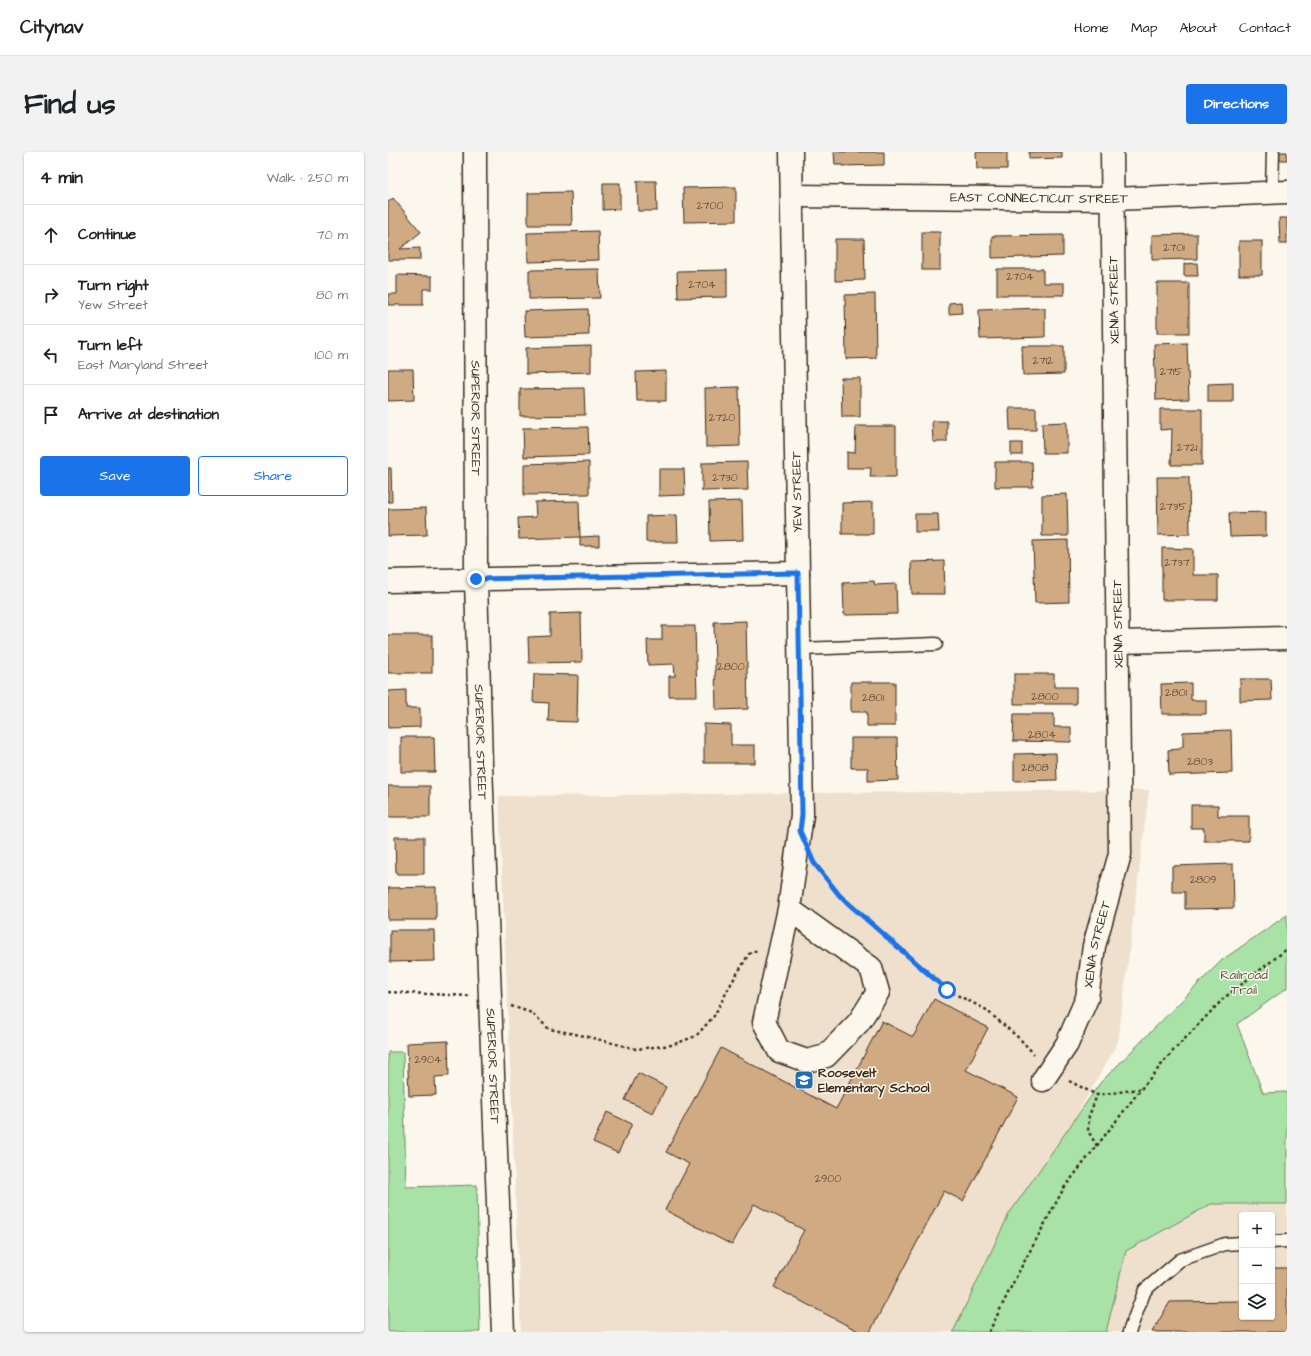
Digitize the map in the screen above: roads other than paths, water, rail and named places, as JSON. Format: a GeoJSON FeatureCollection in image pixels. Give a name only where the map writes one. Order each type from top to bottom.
{"type":"FeatureCollection","features":[{"type":"Feature","properties":{"kind":"street","name":"SUPERIOR STREET"},"geometry":{"type":"LineString","coordinates":[[475,152],[476,579],[481,766],[481,997],[503,1332]]}},
{"type":"Feature","properties":{"kind":"street","name":"YEW STREET"},"geometry":{"type":"LineString","coordinates":[[789,909],[802,815],[791,152]]}},
{"type":"Feature","properties":{"kind":"street","name":"XENIA STREET"},"geometry":{"type":"LineString","coordinates":[[1046,1075],[1067,1044],[1087,998],[1094,946],[1120,854],[1119,642],[1112,152]]}},
{"type":"Feature","properties":{"kind":"street","name":"EAST CONNECTICUT STREET"},"geometry":{"type":"LineString","coordinates":[[792,196],[1113,199],[1280,192]]}},
{"type":"Feature","properties":{"kind":"street"},"geometry":{"type":"LineString","coordinates":[[388,580],[798,573]]}},
{"type":"Feature","properties":{"kind":"street"},"geometry":{"type":"LineString","coordinates":[[1119,642],[1287,638]]}},
{"type":"Feature","properties":{"kind":"street"},"geometry":{"type":"LineString","coordinates":[[789,909],[871,968],[878,992],[859,1022],[826,1056],[807,1061],[779,1051],[764,1022],[789,909]]}},
{"type":"Feature","properties":{"kind":"lane"},"geometry":{"type":"LineString","coordinates":[[1273,152],[1280,192]]}},
{"type":"Feature","properties":{"kind":"lane"},"geometry":{"type":"LineString","coordinates":[[800,649],[936,644]]}},
{"type":"Feature","properties":{"kind":"lane"},"geometry":{"type":"LineString","coordinates":[[1275,1242],[1287,1241]]}},
{"type":"Feature","properties":{"kind":"lane"},"geometry":{"type":"LineString","coordinates":[[1129,1332],[1145,1290],[1180,1260],[1225,1244],[1239,1243]]}},
{"type":"Feature","properties":{"kind":"place","name":"Roosevelt Elementary School"},"geometry":{"type":"Point","coordinates":[804,1080]}},
{"type":"Feature","properties":{"kind":"park label","name":"Railroad Trail"},"geometry":{"type":"Point","coordinates":[1244,982]}}]}
